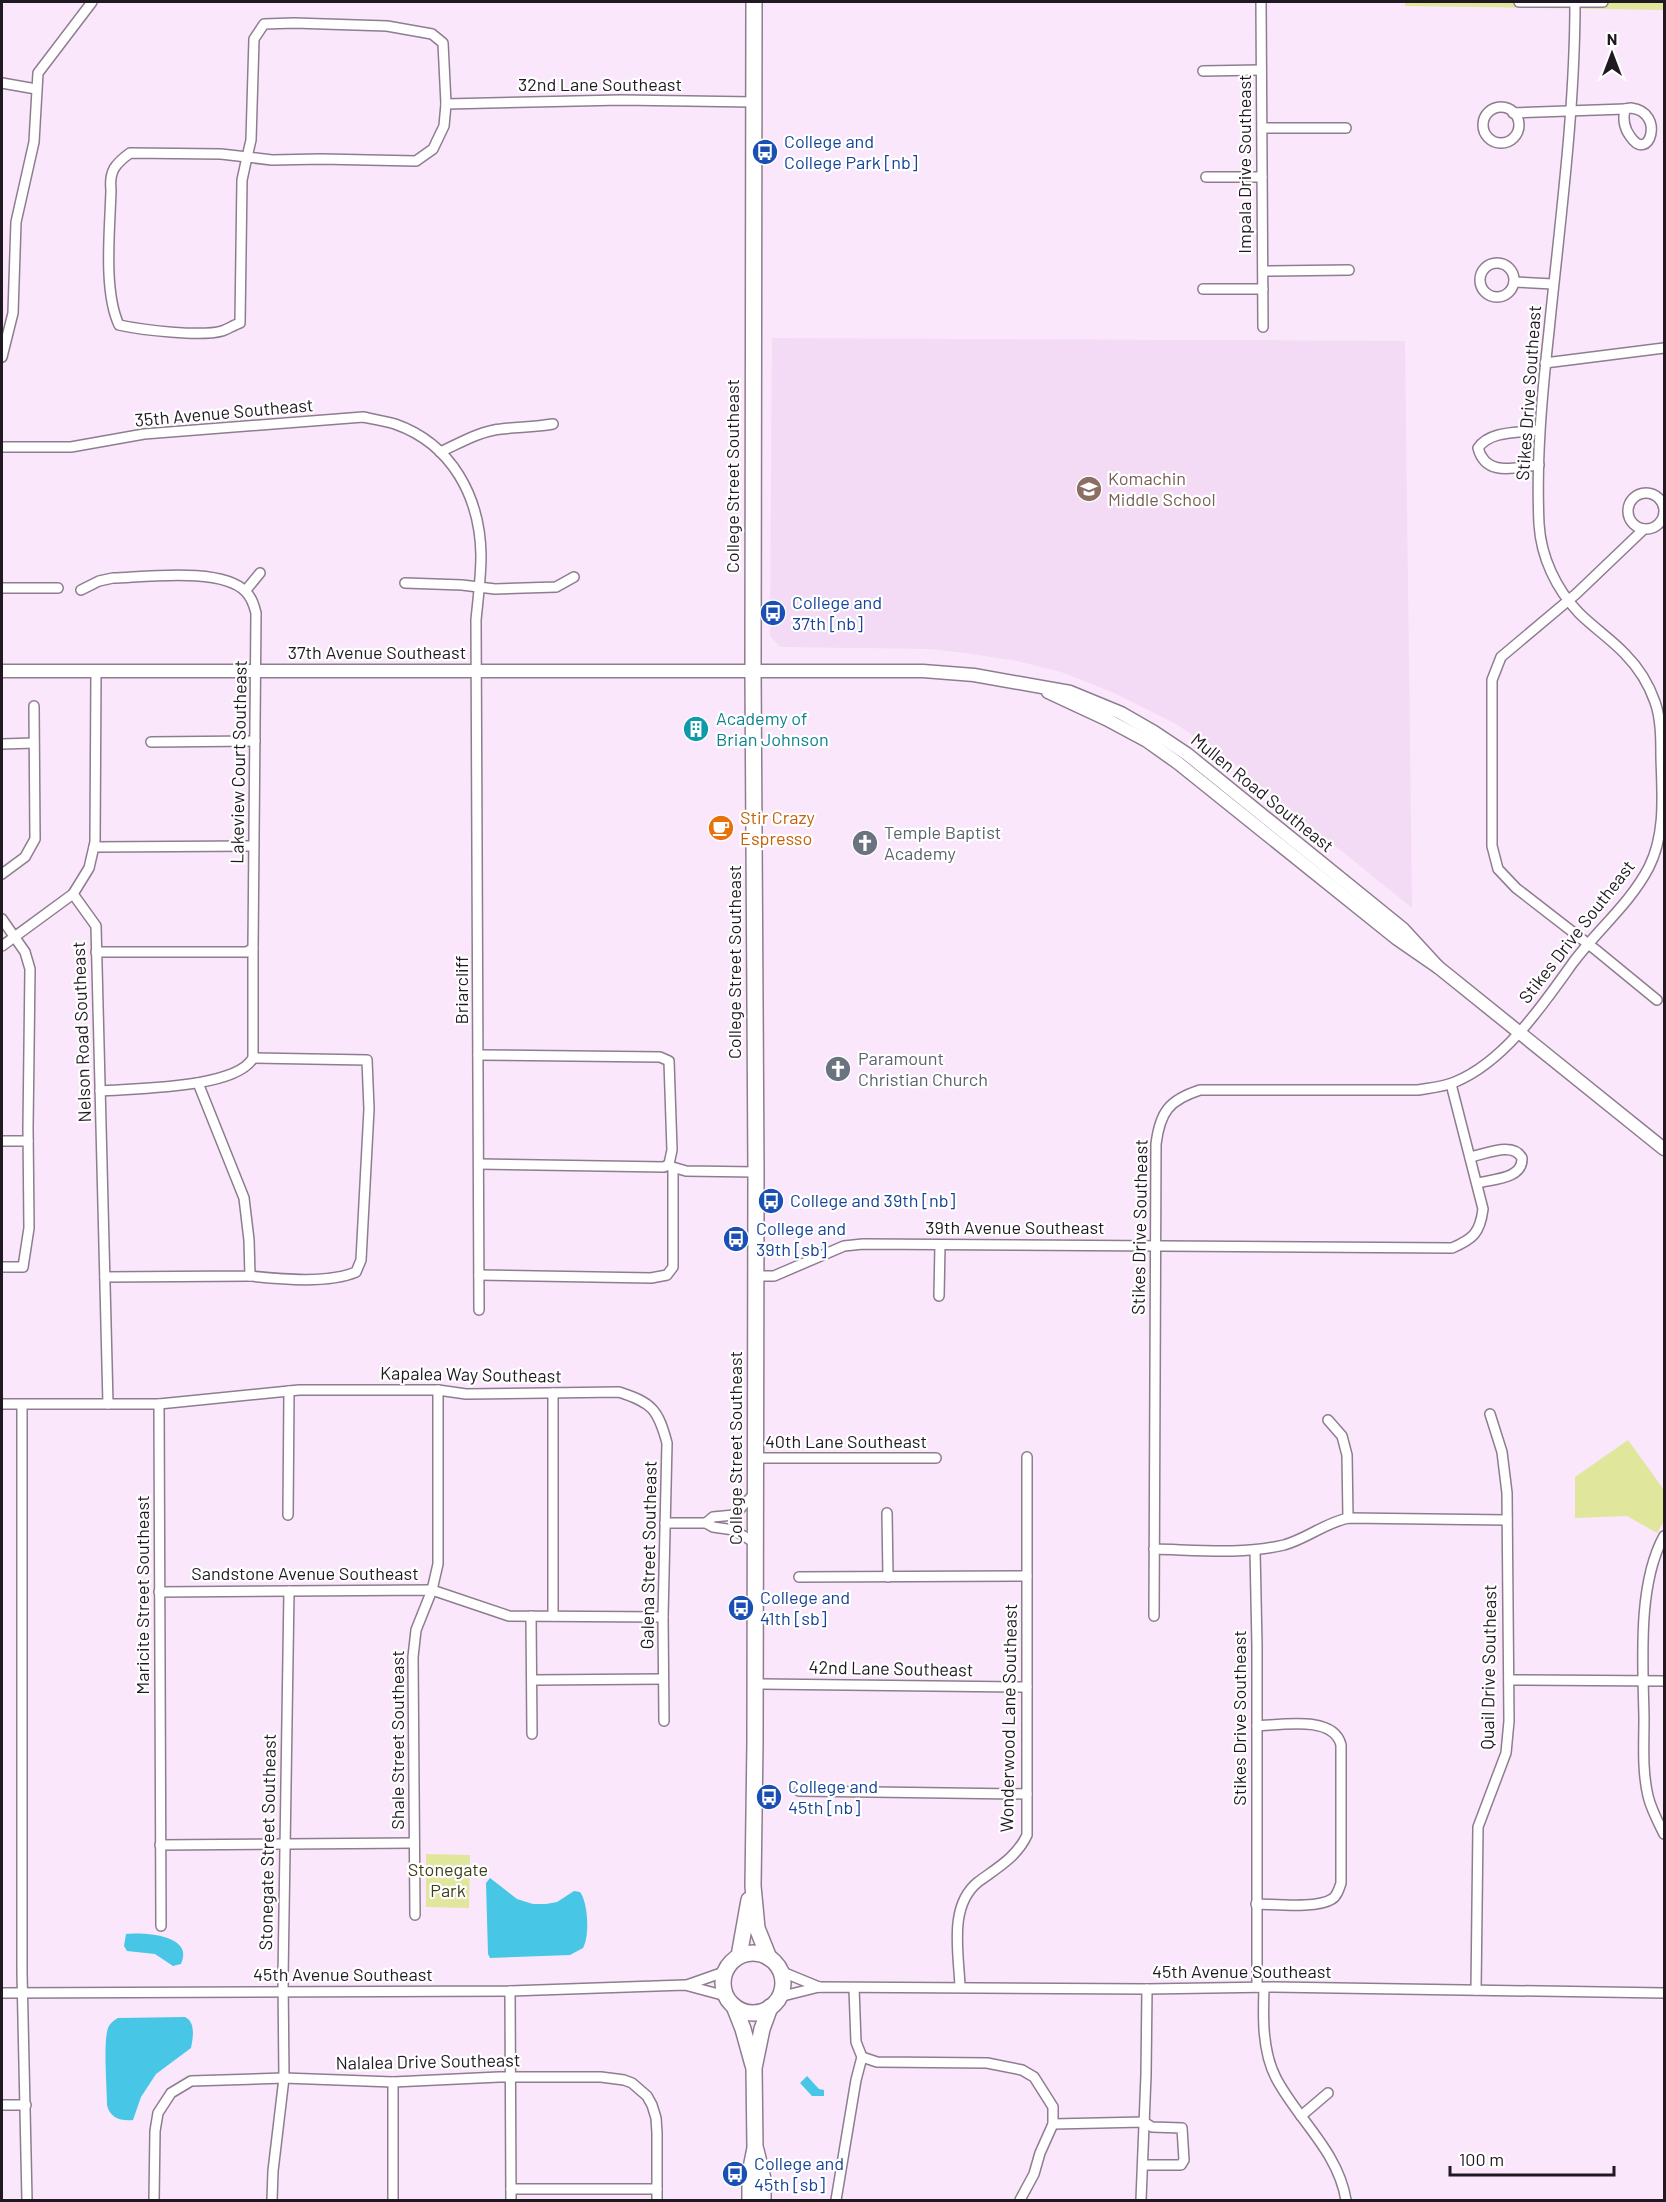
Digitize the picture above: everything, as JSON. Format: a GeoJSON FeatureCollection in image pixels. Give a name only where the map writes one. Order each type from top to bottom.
{"type":"FeatureCollection","features":[{"type":"Feature","properties":{"kind":"main road","name":"College Street Southeast"},"geometry":{"type":"LineString","coordinates":[[754,2],[753,671],[756,1458],[753,1886],[758,1928],[769,1958]]}},
{"type":"Feature","properties":{"kind":"main road","name":"College Street Southeast"},"geometry":{"type":"LineString","coordinates":[[739,1956],[753,1886]]}},
{"type":"Feature","properties":{"kind":"main road"},"geometry":{"type":"LineString","coordinates":[[750,2200],[750,2173],[755,2148],[754,2068],[762,2029],[782,1986],[780,1971],[769,1958],[754,1953],[739,1956],[730,1962],[724,1972],[723,1983],[743,2029],[754,2068]]}},
{"type":"Feature","properties":{"kind":"main road"},"geometry":{"type":"LineString","coordinates":[[730,2001],[746,2012],[754,2012],[774,2002]]}},
{"type":"Feature","properties":{"kind":"main road"},"geometry":{"type":"LineString","coordinates":[[755,2148],[763,2179],[763,2200]]}},
{"type":"Feature","properties":{"kind":"street"},"geometry":{"type":"LineString","coordinates":[[2,357],[14,313],[16,222],[34,142],[38,73],[92,2]]}},
{"type":"Feature","properties":{"kind":"street","name":"Impala Drive Southeast"},"geometry":{"type":"LineString","coordinates":[[1261,2],[1263,327]]}},
{"type":"Feature","properties":{"kind":"street"},"geometry":{"type":"LineString","coordinates":[[1519,2],[1602,2]]}},
{"type":"Feature","properties":{"kind":"street","name":"Stikes Drive Southeast"},"geometry":{"type":"LineString","coordinates":[[1154,1616],[1156,1144],[1158,1126],[1164,1112],[1175,1101],[1200,1090],[1418,1090],[1450,1084],[1484,1066],[1519,1032],[1588,943],[1634,890],[1649,868],[1658,847],[1663,816],[1660,699],[1627,655],[1587,620],[1569,600],[1550,571],[1540,541],[1539,430],[1572,111],[1575,2]]}},
{"type":"Feature","properties":{"kind":"street"},"geometry":{"type":"LineString","coordinates":[[247,157],[221,154],[130,153],[116,164],[110,177],[110,291],[112,311],[119,325],[140,330],[191,332],[221,331],[240,323],[242,180],[247,157],[251,140],[254,39],[264,24],[387,26],[432,34],[443,43],[446,104],[444,126],[433,149],[416,161],[272,160],[247,157]]}},
{"type":"Feature","properties":{"kind":"street"},"geometry":{"type":"LineString","coordinates":[[1203,70],[1261,70]]}},
{"type":"Feature","properties":{"kind":"street"},"geometry":{"type":"LineString","coordinates":[[2,83],[36,89]]}},
{"type":"Feature","properties":{"kind":"street","name":"32nd Lane Southeast"},"geometry":{"type":"LineString","coordinates":[[446,104],[621,100],[754,102]]}},
{"type":"Feature","properties":{"kind":"street"},"geometry":{"type":"LineString","coordinates":[[1625,109],[1624,122],[1628,135],[1634,142],[1650,144],[1658,140],[1662,133]]}},
{"type":"Feature","properties":{"kind":"street"},"geometry":{"type":"LineString","coordinates":[[1513,113],[1625,109],[1649,110],[1658,117]]}},
{"type":"Feature","properties":{"kind":"street"},"geometry":{"type":"LineString","coordinates":[[1262,128],[1346,128]]}},
{"type":"Feature","properties":{"kind":"street"},"geometry":{"type":"LineString","coordinates":[[1206,177],[1262,177]]}},
{"type":"Feature","properties":{"kind":"street"},"geometry":{"type":"LineString","coordinates":[[1263,271],[1349,270]]}},
{"type":"Feature","properties":{"kind":"street"},"geometry":{"type":"LineString","coordinates":[[1514,282],[1554,284]]}},
{"type":"Feature","properties":{"kind":"street"},"geometry":{"type":"LineString","coordinates":[[1203,289],[1263,289]]}},
{"type":"Feature","properties":{"kind":"street"},"geometry":{"type":"LineString","coordinates":[[1545,363],[1665,348]]}},
{"type":"Feature","properties":{"kind":"street","name":"35th Avenue Southeast"},"geometry":{"type":"LineString","coordinates":[[2,447],[71,447],[144,434],[363,417],[395,424],[426,439],[440,452],[465,484],[476,514],[481,554],[479,587]]}},
{"type":"Feature","properties":{"kind":"street"},"geometry":{"type":"LineString","coordinates":[[440,452],[480,434],[501,429],[553,424]]}},
{"type":"Feature","properties":{"kind":"street"},"geometry":{"type":"LineString","coordinates":[[1539,430],[1491,437],[1483,441],[1478,448],[1486,464],[1495,468],[1539,465]]}},
{"type":"Feature","properties":{"kind":"street"},"geometry":{"type":"LineString","coordinates":[[1644,529],[1632,523],[1628,518],[1628,507],[1632,498],[1647,493],[1658,498],[1664,511],[1663,517],[1656,526],[1644,529],[1569,600],[1501,657],[1493,673],[1492,846],[1498,868],[1516,888],[1658,1000]]}},
{"type":"Feature","properties":{"kind":"street"},"geometry":{"type":"LineString","coordinates":[[81,590],[99,581],[113,578],[206,576],[232,582],[246,590],[260,573]]}},
{"type":"Feature","properties":{"kind":"street"},"geometry":{"type":"LineString","coordinates":[[405,583],[495,589],[556,587],[574,578]]}},
{"type":"Feature","properties":{"kind":"street","name":"Briarcliff"},"geometry":{"type":"LineString","coordinates":[[479,587],[476,620],[479,1310]]}},
{"type":"Feature","properties":{"kind":"street"},"geometry":{"type":"LineString","coordinates":[[2,588],[58,588]]}},
{"type":"Feature","properties":{"kind":"street","name":"Lakeview Court Southeast"},"geometry":{"type":"LineString","coordinates":[[246,590],[253,600],[256,613],[253,1058]]}},
{"type":"Feature","properties":{"kind":"street","name":"37th Avenue Southeast"},"geometry":{"type":"LineString","coordinates":[[2,671],[753,671]]}},
{"type":"Feature","properties":{"kind":"street"},"geometry":{"type":"LineString","coordinates":[[2,946],[73,894],[88,868],[94,847],[96,671]]}},
{"type":"Feature","properties":{"kind":"street","name":"Mullen Road Southeast"},"geometry":{"type":"LineString","coordinates":[[753,671],[923,671],[974,675],[1039,687],[1146,741],[1178,763],[1396,938],[1438,967],[1665,1149]]}},
{"type":"Feature","properties":{"kind":"street"},"geometry":{"type":"LineString","coordinates":[[2,874],[25,857],[35,839],[34,706]]}},
{"type":"Feature","properties":{"kind":"street"},"geometry":{"type":"LineString","coordinates":[[151,742],[255,741]]}},
{"type":"Feature","properties":{"kind":"street"},"geometry":{"type":"LineString","coordinates":[[2,744],[34,744]]}},
{"type":"Feature","properties":{"kind":"street"},"geometry":{"type":"LineString","coordinates":[[94,847],[254,846]]}},
{"type":"Feature","properties":{"kind":"street","name":"Nelson Road Southeast"},"geometry":{"type":"LineString","coordinates":[[73,894],[96,926],[108,1404]]}},
{"type":"Feature","properties":{"kind":"street"},"geometry":{"type":"LineString","coordinates":[[2,919],[25,952],[30,969],[29,1228],[22,1267],[2,1267]]}},
{"type":"Feature","properties":{"kind":"street"},"geometry":{"type":"LineString","coordinates":[[96,952],[246,952],[253,948]]}},
{"type":"Feature","properties":{"kind":"street"},"geometry":{"type":"LineString","coordinates":[[478,1055],[660,1057],[669,1061],[672,1150],[669,1164],[673,1267],[667,1275],[651,1278],[479,1275]]}},
{"type":"Feature","properties":{"kind":"street"},"geometry":{"type":"LineString","coordinates":[[100,1091],[220,1079],[239,1071],[253,1058],[367,1060],[369,1109],[361,1260],[356,1272],[344,1277],[320,1278],[105,1277]]}},
{"type":"Feature","properties":{"kind":"street"},"geometry":{"type":"LineString","coordinates":[[198,1083],[243,1198],[249,1240],[250,1276]]}},
{"type":"Feature","properties":{"kind":"street","name":"39th Avenue Southeast"},"geometry":{"type":"LineString","coordinates":[[756,1276],[780,1274],[844,1245],[1155,1244],[1452,1248],[1469,1240],[1481,1224],[1483,1209],[1478,1183],[1450,1084]]}},
{"type":"Feature","properties":{"kind":"street"},"geometry":{"type":"LineString","coordinates":[[2,1141],[28,1141]]}},
{"type":"Feature","properties":{"kind":"street"},"geometry":{"type":"LineString","coordinates":[[1470,1157],[1508,1149],[1516,1151],[1522,1158],[1521,1168],[1514,1174],[1478,1183]]}},
{"type":"Feature","properties":{"kind":"street"},"geometry":{"type":"LineString","coordinates":[[479,1164],[670,1167],[686,1171],[756,1172]]}},
{"type":"Feature","properties":{"kind":"street"},"geometry":{"type":"LineString","coordinates":[[939,1296],[940,1245]]}},
{"type":"Feature","properties":{"kind":"street"},"geometry":{"type":"LineString","coordinates":[[2,1404],[159,1404],[294,1390],[288,1515]]}},
{"type":"Feature","properties":{"kind":"street","name":"Kapalea Way Southeast"},"geometry":{"type":"LineString","coordinates":[[294,1390],[438,1390],[466,1394],[619,1392],[641,1399]]}},
{"type":"Feature","properties":{"kind":"street","name":"Shale Street Southeast"},"geometry":{"type":"LineString","coordinates":[[415,1915],[413,1657],[416,1630],[432,1590],[438,1564],[438,1390]]}},
{"type":"Feature","properties":{"kind":"street"},"geometry":{"type":"LineString","coordinates":[[553,1393],[553,1616]]}},
{"type":"Feature","properties":{"kind":"street","name":"Galena Street Southeast"},"geometry":{"type":"LineString","coordinates":[[641,1399],[659,1416],[668,1443],[663,1617],[664,1721]]}},
{"type":"Feature","properties":{"kind":"street","name":"Maricite Street Southeast"},"geometry":{"type":"LineString","coordinates":[[159,1404],[161,1926]]}},
{"type":"Feature","properties":{"kind":"street"},"geometry":{"type":"LineString","coordinates":[[22,1405],[23,1993],[27,2200]]}},
{"type":"Feature","properties":{"kind":"street","name":"Quail Drive Southeast"},"geometry":{"type":"LineString","coordinates":[[1476,1990],[1478,1827],[1506,1753],[1509,1680],[1507,1493],[1502,1452],[1490,1414]]}},
{"type":"Feature","properties":{"kind":"street"},"geometry":{"type":"LineString","coordinates":[[1328,1420],[1342,1436],[1347,1455],[1348,1518]]}},
{"type":"Feature","properties":{"kind":"street","name":"Wonderwood Lane Southeast"},"geometry":{"type":"LineString","coordinates":[[960,1987],[958,1935],[960,1906],[976,1884],[998,1869],[1022,1846],[1027,1835],[1027,1457]]}},
{"type":"Feature","properties":{"kind":"street","name":"40th Lane Southeast"},"geometry":{"type":"LineString","coordinates":[[756,1458],[936,1458]]}},
{"type":"Feature","properties":{"kind":"street"},"geometry":{"type":"LineString","coordinates":[[706,1522],[712,1517],[734,1515],[755,1493]]}},
{"type":"Feature","properties":{"kind":"street"},"geometry":{"type":"LineString","coordinates":[[887,1512],[888,1577]]}},
{"type":"Feature","properties":{"kind":"street"},"geometry":{"type":"LineString","coordinates":[[1154,1549],[1255,1550],[1286,1544],[1334,1521],[1348,1518],[1507,1520]]}},
{"type":"Feature","properties":{"kind":"street"},"geometry":{"type":"LineString","coordinates":[[665,1522],[706,1522],[713,1527],[734,1530],[755,1543]]}},
{"type":"Feature","properties":{"kind":"street"},"geometry":{"type":"LineString","coordinates":[[1665,1536],[1648,1581],[1643,1681],[1644,1772],[1648,1798],[1665,1834]]}},
{"type":"Feature","properties":{"kind":"street","name":"Stikes Drive Southeast"},"geometry":{"type":"LineString","coordinates":[[1255,1550],[1256,1904],[1263,2024],[1270,2062],[1286,2095],[1329,2155],[1340,2175],[1346,2200]]}},
{"type":"Feature","properties":{"kind":"street"},"geometry":{"type":"LineString","coordinates":[[799,1577],[1027,1576]]}},
{"type":"Feature","properties":{"kind":"street","name":"Sandstone Avenue Southeast"},"geometry":{"type":"LineString","coordinates":[[159,1592],[432,1590],[509,1616],[663,1617]]}},
{"type":"Feature","properties":{"kind":"street","name":"Stonegate Street Southeast"},"geometry":{"type":"LineString","coordinates":[[272,2200],[273,2170],[284,2078],[283,1992],[289,1591]]}},
{"type":"Feature","properties":{"kind":"street"},"geometry":{"type":"LineString","coordinates":[[531,1616],[532,1734]]}},
{"type":"Feature","properties":{"kind":"street"},"geometry":{"type":"LineString","coordinates":[[533,1680],[663,1679]]}},
{"type":"Feature","properties":{"kind":"street"},"geometry":{"type":"LineString","coordinates":[[1509,1680],[1665,1681]]}},
{"type":"Feature","properties":{"kind":"street","name":"42nd Lane Southeast"},"geometry":{"type":"LineString","coordinates":[[755,1684],[1027,1687]]}},
{"type":"Feature","properties":{"kind":"street"},"geometry":{"type":"LineString","coordinates":[[1256,1904],[1318,1904],[1337,1894],[1341,1883],[1339,1737],[1333,1730],[1313,1724],[1257,1726]]}},
{"type":"Feature","properties":{"kind":"street"},"geometry":{"type":"LineString","coordinates":[[799,1791],[1027,1794]]}},
{"type":"Feature","properties":{"kind":"street"},"geometry":{"type":"LineString","coordinates":[[160,1845],[414,1842]]}},
{"type":"Feature","properties":{"kind":"street","name":"45th Avenue Southeast"},"geometry":{"type":"LineString","coordinates":[[780,1971],[819,1986],[854,1988],[1260,1988],[1665,1993]]}},
{"type":"Feature","properties":{"kind":"street","name":"45th Avenue Southeast"},"geometry":{"type":"LineString","coordinates":[[2,1993],[510,1991],[685,1985],[724,1972]]}},
{"type":"Feature","properties":{"kind":"street","name":"45th Avenue Southeast"},"geometry":{"type":"LineString","coordinates":[[685,1985],[730,2001]]}},
{"type":"Feature","properties":{"kind":"street","name":"45th Avenue Southeast"},"geometry":{"type":"LineString","coordinates":[[774,2002],[819,1986]]}},
{"type":"Feature","properties":{"kind":"street"},"geometry":{"type":"LineString","coordinates":[[836,2200],[862,2057],[856,2042],[854,1988]]}},
{"type":"Feature","properties":{"kind":"street"},"geometry":{"type":"LineString","coordinates":[[1141,2200],[1146,1989]]}},
{"type":"Feature","properties":{"kind":"street"},"geometry":{"type":"LineString","coordinates":[[510,1991],[512,2200]]}},
{"type":"Feature","properties":{"kind":"street"},"geometry":{"type":"LineString","coordinates":[[862,2057],[877,2062],[987,2063],[1022,2070],[1034,2077],[1053,2107],[1053,2124],[1040,2153],[1034,2174],[1020,2200]]}},
{"type":"Feature","properties":{"kind":"street","name":"Nalalea Drive Southeast"},"geometry":{"type":"LineString","coordinates":[[154,2200],[155,2131],[158,2113],[165,2099],[180,2086],[198,2079],[284,2078],[393,2082],[512,2077],[613,2077],[624,2079],[639,2089],[652,2105],[656,2118],[657,2189]]}},
{"type":"Feature","properties":{"kind":"street"},"geometry":{"type":"LineString","coordinates":[[393,2082],[393,2200]]}},
{"type":"Feature","properties":{"kind":"street"},"geometry":{"type":"LineString","coordinates":[[1301,2116],[1328,2093]]}},
{"type":"Feature","properties":{"kind":"street"},"geometry":{"type":"LineString","coordinates":[[2,2105],[26,2105]]}},
{"type":"Feature","properties":{"kind":"street"},"geometry":{"type":"LineString","coordinates":[[1053,2124],[1144,2122],[1152,2127],[1182,2128],[1184,2160],[1181,2165],[1143,2165]]}},
{"type":"Feature","properties":{"kind":"street"},"geometry":{"type":"LineString","coordinates":[[511,2189],[657,2189],[657,2200]]}},
{"type":"Feature","properties":{"kind":"shaded area","name":"Komachin Middle School"},"geometry":{"type":"Polygon","coordinates":[[[772,338],[1405,341],[1412,908],[1234,764],[1176,724],[1114,693],[1061,672],[1017,661],[965,653],[930,649],[780,647],[770,636],[772,338]]]}},
{"type":"Feature","properties":{"kind":"green space"},"geometry":{"type":"Polygon","coordinates":[[[1405,2],[1664,2],[1664,10],[1405,6],[1405,2]]]}},
{"type":"Feature","properties":{"kind":"green space"},"geometry":{"type":"Polygon","coordinates":[[[1628,1440],[1664,1490],[1664,1521],[1657,1533],[1627,1516],[1575,1518],[1575,1477],[1628,1440]]]}},
{"type":"Feature","properties":{"kind":"green space","name":"Stonegate Park"},"geometry":{"type":"Polygon","coordinates":[[[426,1854],[470,1855],[469,1908],[426,1907],[426,1854]]]}},
{"type":"Feature","properties":{"kind":"water"},"geometry":{"type":"Polygon","coordinates":[[[490,1878],[517,1899],[533,1904],[557,1902],[574,1891],[580,1892],[585,1903],[587,1919],[587,1936],[583,1948],[570,1955],[490,1958],[486,1883],[490,1878]]]}},
{"type":"Feature","properties":{"kind":"water"},"geometry":{"type":"Polygon","coordinates":[[[126,1934],[155,1935],[174,1941],[181,1947],[183,1954],[181,1964],[173,1966],[155,1954],[127,1951],[124,1946],[126,1934]]]}},
{"type":"Feature","properties":{"kind":"water"},"geometry":{"type":"Polygon","coordinates":[[[185,2017],[192,2026],[191,2048],[156,2074],[141,2097],[133,2120],[113,2116],[107,2105],[106,2044],[110,2025],[118,2018],[185,2017]]]}},
{"type":"Feature","properties":{"kind":"water"},"geometry":{"type":"Polygon","coordinates":[[[807,2076],[819,2089],[824,2090],[824,2096],[812,2096],[800,2083],[807,2076]]]}},
{"type":"Feature","properties":{"kind":"place","name":"College and College Park [nb]"},"geometry":{"type":"Point","coordinates":[765,152]}},
{"type":"Feature","properties":{"kind":"place","name":"Komachin Middle School"},"geometry":{"type":"Point","coordinates":[1089,489]}},
{"type":"Feature","properties":{"kind":"place","name":"College and 37th [nb]"},"geometry":{"type":"Point","coordinates":[773,613]}},
{"type":"Feature","properties":{"kind":"place","name":"Academy of Brian Johnson"},"geometry":{"type":"Point","coordinates":[696,729]}},
{"type":"Feature","properties":{"kind":"place","name":"Stir Crazy Espresso"},"geometry":{"type":"Point","coordinates":[721,828]}},
{"type":"Feature","properties":{"kind":"place","name":"Temple Baptist Academy"},"geometry":{"type":"Point","coordinates":[865,843]}},
{"type":"Feature","properties":{"kind":"place","name":"Paramount Christian Church"},"geometry":{"type":"Point","coordinates":[838,1069]}},
{"type":"Feature","properties":{"kind":"place","name":"College and 39th [nb]"},"geometry":{"type":"Point","coordinates":[771,1201]}},
{"type":"Feature","properties":{"kind":"place","name":"College and 39th [sb]"},"geometry":{"type":"Point","coordinates":[736,1239]}},
{"type":"Feature","properties":{"kind":"place","name":"College and 41th [sb]"},"geometry":{"type":"Point","coordinates":[741,1608]}},
{"type":"Feature","properties":{"kind":"place","name":"College and 45th [nb]"},"geometry":{"type":"Point","coordinates":[769,1797]}},
{"type":"Feature","properties":{"kind":"place","name":"College and 45th [sb]"},"geometry":{"type":"Point","coordinates":[735,2174]}}]}
